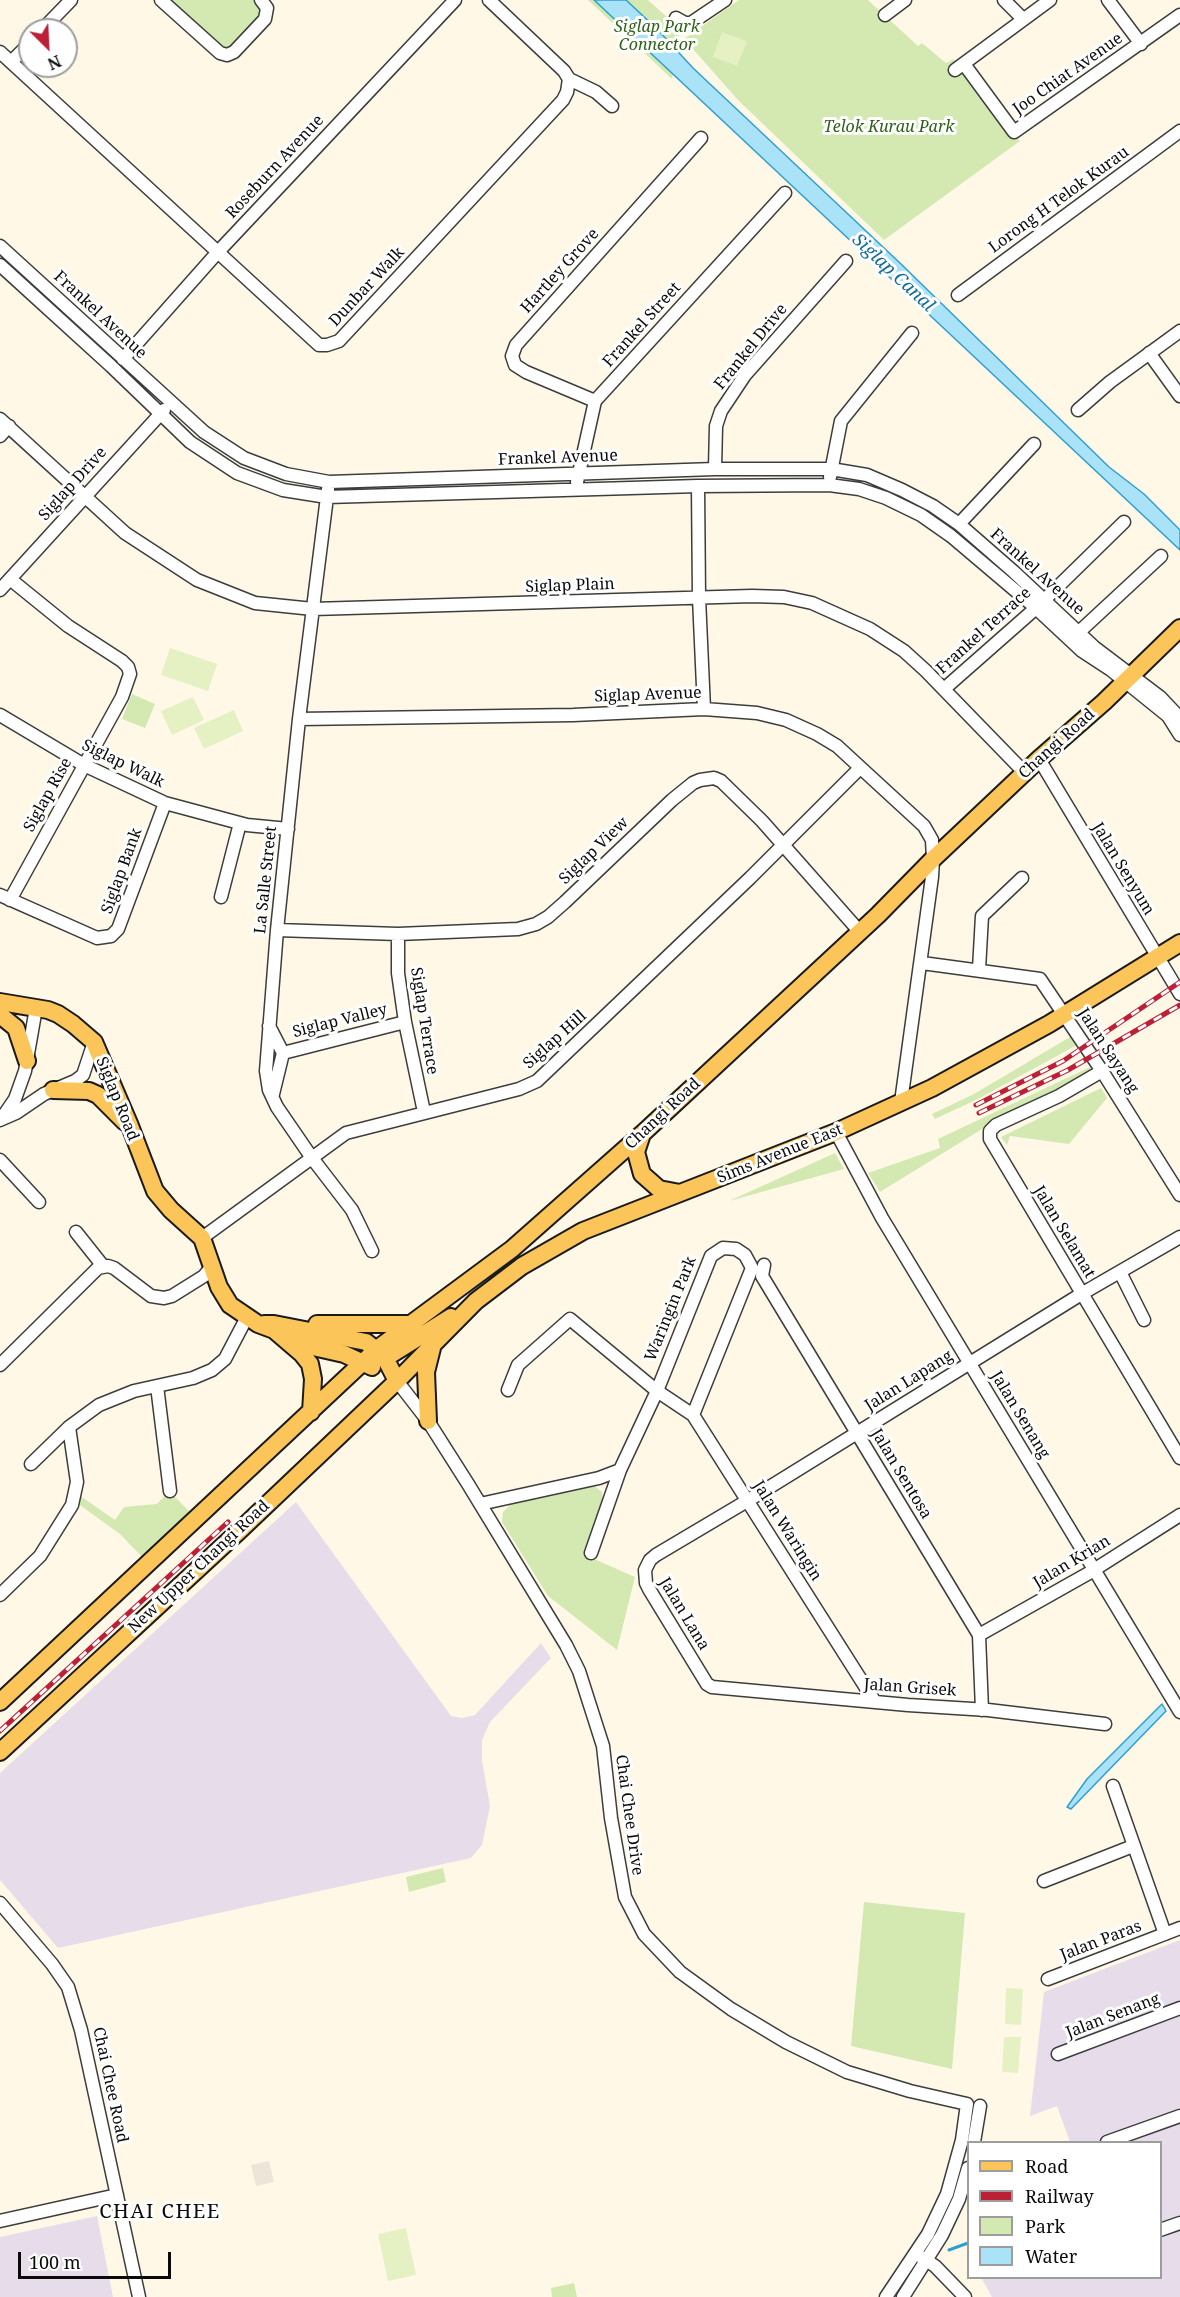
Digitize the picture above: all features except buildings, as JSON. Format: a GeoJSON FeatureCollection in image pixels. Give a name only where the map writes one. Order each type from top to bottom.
{"type":"FeatureCollection","features":[{"type":"Feature","properties":{"kind":"main road","name":"Changi Road"},"geometry":{"type":"LineString","coordinates":[[380,1353],[408,1324],[512,1249],[642,1134],[860,932],[933,859],[1180,628]]}},
{"type":"Feature","properties":{"kind":"main road","name":"Sims Avenue East"},"geometry":{"type":"LineString","coordinates":[[397,1381],[476,1302],[522,1266],[583,1231],[836,1132],[901,1102],[967,1070],[1180,943]]}},
{"type":"Feature","properties":{"kind":"main road","name":"Siglap Road"},"geometry":{"type":"LineString","coordinates":[[0,1002],[48,1010],[65,1018],[94,1042],[155,1191],[164,1203],[205,1236],[226,1299],[235,1309],[274,1330],[284,1340],[344,1354],[364,1362],[397,1381]]}},
{"type":"Feature","properties":{"kind":"main road"},"geometry":{"type":"LineString","coordinates":[[0,1015],[16,1028],[27,1060]]}},
{"type":"Feature","properties":{"kind":"main road"},"geometry":{"type":"LineString","coordinates":[[52,1090],[89,1091],[98,1095],[130,1126]]}},
{"type":"Feature","properties":{"kind":"main road"},"geometry":{"type":"LineString","coordinates":[[642,1134],[637,1143],[636,1156],[644,1177],[650,1184],[662,1191],[684,1193]]}},
{"type":"Feature","properties":{"kind":"main road"},"geometry":{"type":"LineString","coordinates":[[0,1702],[364,1362],[476,1302]]}},
{"type":"Feature","properties":{"kind":"main road"},"geometry":{"type":"LineString","coordinates":[[260,1322],[408,1324]]}},
{"type":"Feature","properties":{"kind":"main road"},"geometry":{"type":"LineString","coordinates":[[260,1322],[366,1342],[380,1353],[397,1381]]}},
{"type":"Feature","properties":{"kind":"main road"},"geometry":{"type":"LineString","coordinates":[[284,1340],[302,1354],[310,1364],[313,1379],[311,1412]]}},
{"type":"Feature","properties":{"kind":"main road"},"geometry":{"type":"LineString","coordinates":[[428,1421],[426,1372],[433,1344]]}},
{"type":"Feature","properties":{"kind":"main road","name":"New Upper Changi Road"},"geometry":{"type":"LineString","coordinates":[[0,1752],[397,1381]]}},
{"type":"Feature","properties":{"kind":"street"},"geometry":{"type":"LineString","coordinates":[[54,18],[71,0]]}},
{"type":"Feature","properties":{"kind":"street"},"geometry":{"type":"LineString","coordinates":[[161,0],[220,53],[227,54],[234,52],[265,20],[267,8],[261,0]]}},
{"type":"Feature","properties":{"kind":"street","name":"Roseburn Avenue"},"geometry":{"type":"LineString","coordinates":[[123,359],[217,253],[455,0]]}},
{"type":"Feature","properties":{"kind":"street"},"geometry":{"type":"LineString","coordinates":[[489,0],[564,71],[569,79],[596,92],[612,106]]}},
{"type":"Feature","properties":{"kind":"street"},"geometry":{"type":"LineString","coordinates":[[675,18],[691,23],[725,0]]}},
{"type":"Feature","properties":{"kind":"street"},"geometry":{"type":"LineString","coordinates":[[885,15],[905,0]]}},
{"type":"Feature","properties":{"kind":"street"},"geometry":{"type":"LineString","coordinates":[[1004,0],[1023,19],[1050,0]]}},
{"type":"Feature","properties":{"kind":"street","name":"Joo Chiat Avenue"},"geometry":{"type":"LineString","coordinates":[[1108,0],[1141,44]]}},
{"type":"Feature","properties":{"kind":"street","name":"Joo Chiat Avenue"},"geometry":{"type":"LineString","coordinates":[[1023,19],[960,67],[1014,132],[1180,15]]}},
{"type":"Feature","properties":{"kind":"street","name":"Dunbar Walk"},"geometry":{"type":"LineString","coordinates":[[0,52],[319,345],[339,341],[562,100],[567,92],[569,79]]}},
{"type":"Feature","properties":{"kind":"street"},"geometry":{"type":"LineString","coordinates":[[11,63],[18,56]]}},
{"type":"Feature","properties":{"kind":"street","name":"Lorong H Telok Kurau"},"geometry":{"type":"LineString","coordinates":[[958,295],[1180,131]]}},
{"type":"Feature","properties":{"kind":"street","name":"Hartley Grove"},"geometry":{"type":"LineString","coordinates":[[595,401],[526,372],[515,365],[512,356],[516,345],[701,138]]}},
{"type":"Feature","properties":{"kind":"street","name":"Frankel Street"},"geometry":{"type":"LineString","coordinates":[[575,491],[595,401],[785,193]]}},
{"type":"Feature","properties":{"kind":"street","name":"Frankel Avenue"},"geometry":{"type":"LineString","coordinates":[[0,246],[204,432],[244,458],[286,474],[329,482],[715,469],[831,469],[867,475],[933,506],[959,525],[1040,605],[1082,651],[1128,678]]}},
{"type":"Feature","properties":{"kind":"street","name":"Frankel Drive"},"geometry":{"type":"LineString","coordinates":[[715,469],[716,426],[721,411],[745,375],[846,261]]}},
{"type":"Feature","properties":{"kind":"street","name":"Frankel Avenue"},"geometry":{"type":"LineString","coordinates":[[0,265],[190,442],[237,473],[283,490],[327,497],[698,486],[829,485],[859,489],[886,498],[921,515],[951,536],[1079,632],[1128,678]]}},
{"type":"Feature","properties":{"kind":"street"},"geometry":{"type":"LineString","coordinates":[[1078,410],[1110,382],[1180,331]]}},
{"type":"Feature","properties":{"kind":"street"},"geometry":{"type":"LineString","coordinates":[[829,485],[841,421],[912,333]]}},
{"type":"Feature","properties":{"kind":"street"},"geometry":{"type":"LineString","coordinates":[[1149,353],[1180,396]]}},
{"type":"Feature","properties":{"kind":"street","name":"Siglap Drive"},"geometry":{"type":"LineString","coordinates":[[0,590],[171,402]]}},
{"type":"Feature","properties":{"kind":"street","name":"Siglap Plain"},"geometry":{"type":"LineString","coordinates":[[3,427],[125,533],[196,580],[255,603],[313,609],[752,596],[784,597],[819,606],[883,637],[926,671],[1025,773]]}},
{"type":"Feature","properties":{"kind":"street"},"geometry":{"type":"LineString","coordinates":[[959,525],[1034,444]]}},
{"type":"Feature","properties":{"kind":"street","name":"La Salle Street"},"geometry":{"type":"LineString","coordinates":[[329,482],[299,719],[277,930],[266,1071],[272,1098],[312,1158],[352,1210],[372,1251]]}},
{"type":"Feature","properties":{"kind":"street"},"geometry":{"type":"LineString","coordinates":[[698,486],[699,598],[704,709]]}},
{"type":"Feature","properties":{"kind":"street","name":"Frankel Terrace"},"geometry":{"type":"LineString","coordinates":[[944,689],[1040,605],[1124,522]]}},
{"type":"Feature","properties":{"kind":"street"},"geometry":{"type":"LineString","coordinates":[[1079,632],[1161,556]]}},
{"type":"Feature","properties":{"kind":"street","name":"Siglap Rise"},"geometry":{"type":"LineString","coordinates":[[5,897],[84,765],[122,697],[130,674],[128,667],[122,661],[68,626],[10,579]]}},
{"type":"Feature","properties":{"kind":"street"},"geometry":{"type":"LineString","coordinates":[[1128,678],[1161,696],[1180,718]]}},
{"type":"Feature","properties":{"kind":"street"},"geometry":{"type":"LineString","coordinates":[[1128,678],[1168,716],[1180,735]]}},
{"type":"Feature","properties":{"kind":"street","name":"Siglap Avenue"},"geometry":{"type":"LineString","coordinates":[[299,719],[561,715],[704,709],[757,713],[786,720],[837,746],[924,826],[932,840],[933,859]]}},
{"type":"Feature","properties":{"kind":"street","name":"Siglap Walk"},"geometry":{"type":"LineString","coordinates":[[2,721],[84,765],[165,803],[240,823],[288,829]]}},
{"type":"Feature","properties":{"kind":"street","name":"Jalan Senyum"},"geometry":{"type":"LineString","coordinates":[[1039,759],[1180,994]]}},
{"type":"Feature","properties":{"kind":"street","name":"Siglap Hill"},"geometry":{"type":"LineString","coordinates":[[205,1236],[346,1133],[519,1089],[537,1081],[784,845],[860,768]]}},
{"type":"Feature","properties":{"kind":"street","name":"Siglap View"},"geometry":{"type":"LineString","coordinates":[[277,930],[398,934],[518,929],[536,924],[548,917],[672,800],[700,780],[714,778],[721,781],[784,845],[860,932]]}},
{"type":"Feature","properties":{"kind":"street","name":"Siglap Bank"},"geometry":{"type":"LineString","coordinates":[[5,897],[97,938],[111,936],[118,929],[165,803]]}},
{"type":"Feature","properties":{"kind":"street"},"geometry":{"type":"LineString","coordinates":[[221,897],[240,823]]}},
{"type":"Feature","properties":{"kind":"street"},"geometry":{"type":"LineString","coordinates":[[901,1102],[922,963],[933,859]]}},
{"type":"Feature","properties":{"kind":"street"},"geometry":{"type":"LineString","coordinates":[[979,969],[982,916],[1022,878]]}},
{"type":"Feature","properties":{"kind":"street","name":"Siglap Terrace"},"geometry":{"type":"LineString","coordinates":[[398,934],[398,973],[405,1022],[424,1112]]}},
{"type":"Feature","properties":{"kind":"street","name":"Jalan Sayang"},"geometry":{"type":"LineString","coordinates":[[922,963],[1040,979],[1180,1194]]}},
{"type":"Feature","properties":{"kind":"street"},"geometry":{"type":"LineString","coordinates":[[20,1103],[36,1008]]}},
{"type":"Feature","properties":{"kind":"street","name":"Siglap Valley"},"geometry":{"type":"LineString","coordinates":[[283,1053],[405,1022]]}},
{"type":"Feature","properties":{"kind":"street"},"geometry":{"type":"LineString","coordinates":[[269,1025],[283,1053],[272,1098]]}},
{"type":"Feature","properties":{"kind":"street"},"geometry":{"type":"LineString","coordinates":[[1,1119],[20,1103],[75,1081],[82,1075],[94,1042]]}},
{"type":"Feature","properties":{"kind":"street","name":"Jalan Selamat"},"geometry":{"type":"LineString","coordinates":[[1102,1071],[1059,1096],[996,1125],[990,1131],[990,1138],[1180,1458]]}},
{"type":"Feature","properties":{"kind":"street","name":"Jalan Senang"},"geometry":{"type":"LineString","coordinates":[[836,1132],[882,1218],[1180,1712]]}},
{"type":"Feature","properties":{"kind":"street"},"geometry":{"type":"LineString","coordinates":[[0,1160],[39,1202]]}},
{"type":"Feature","properties":{"kind":"street"},"geometry":{"type":"LineString","coordinates":[[76,1232],[103,1266],[114,1269],[151,1296],[164,1298],[172,1296],[204,1276],[213,1265]]}},
{"type":"Feature","properties":{"kind":"street","name":"Jalan Lapang"},"geometry":{"type":"LineString","coordinates":[[656,1555],[1083,1293],[1180,1237]]}},
{"type":"Feature","properties":{"kind":"street","name":"Waringin Park"},"geometry":{"type":"LineString","coordinates":[[591,1553],[620,1470],[657,1391],[711,1256],[723,1248],[736,1249],[758,1266]]}},
{"type":"Feature","properties":{"kind":"street"},"geometry":{"type":"LineString","coordinates":[[0,1365],[88,1276],[103,1266]]}},
{"type":"Feature","properties":{"kind":"street"},"geometry":{"type":"LineString","coordinates":[[693,1415],[758,1266]]}},
{"type":"Feature","properties":{"kind":"street","name":"Jalan Sentosa"},"geometry":{"type":"LineString","coordinates":[[758,1266],[979,1635],[982,1710]]}},
{"type":"Feature","properties":{"kind":"street"},"geometry":{"type":"LineString","coordinates":[[1120,1272],[1144,1320]]}},
{"type":"Feature","properties":{"kind":"street","name":"Jalan Waringin"},"geometry":{"type":"LineString","coordinates":[[508,1390],[518,1365],[570,1320],[657,1391],[693,1415],[875,1702]]}},
{"type":"Feature","properties":{"kind":"street"},"geometry":{"type":"LineString","coordinates":[[31,1464],[69,1426],[89,1411],[110,1400],[134,1391],[204,1375],[219,1365],[260,1322]]}},
{"type":"Feature","properties":{"kind":"street","name":"Chai Chee Drive"},"geometry":{"type":"LineString","coordinates":[[397,1381],[428,1421],[566,1645],[579,1671],[603,1746],[625,1897],[633,1916],[649,1941],[680,1972],[731,2009],[786,2042],[847,2072],[972,2106]]}},
{"type":"Feature","properties":{"kind":"street"},"geometry":{"type":"LineString","coordinates":[[157,1386],[170,1491]]}},
{"type":"Feature","properties":{"kind":"street"},"geometry":{"type":"LineString","coordinates":[[0,1595],[40,1556],[72,1505],[76,1490],[76,1472],[69,1426]]}},
{"type":"Feature","properties":{"kind":"street"},"geometry":{"type":"LineString","coordinates":[[480,1504],[599,1478],[620,1470]]}},
{"type":"Feature","properties":{"kind":"street","name":"Jalan Krian"},"geometry":{"type":"LineString","coordinates":[[979,1635],[1093,1570],[1180,1515]]}},
{"type":"Feature","properties":{"kind":"street","name":"Jalan Lana"},"geometry":{"type":"LineString","coordinates":[[656,1555],[645,1567],[646,1582],[707,1684],[712,1687]]}},
{"type":"Feature","properties":{"kind":"street","name":"Jalan Grisek"},"geometry":{"type":"LineString","coordinates":[[712,1687],[982,1710],[1105,1724]]}},
{"type":"Feature","properties":{"kind":"street","name":"Jalan Paras"},"geometry":{"type":"LineString","coordinates":[[1113,1786],[1165,1934]]}},
{"type":"Feature","properties":{"kind":"street"},"geometry":{"type":"LineString","coordinates":[[1044,1881],[1133,1846]]}},
{"type":"Feature","properties":{"kind":"street","name":"Chai Chee Road"},"geometry":{"type":"LineString","coordinates":[[0,1903],[52,1964],[68,1987],[81,2030],[133,2297]]}},
{"type":"Feature","properties":{"kind":"street","name":"Chai Chee Road"},"geometry":{"type":"LineString","coordinates":[[0,1911],[64,1989],[139,2297]]}},
{"type":"Feature","properties":{"kind":"street","name":"Jalan Paras"},"geometry":{"type":"LineString","coordinates":[[1048,1979],[1180,1928]]}},
{"type":"Feature","properties":{"kind":"street","name":"Jalan Senang"},"geometry":{"type":"LineString","coordinates":[[1058,2054],[1180,2008]]}},
{"type":"Feature","properties":{"kind":"street"},"geometry":{"type":"LineString","coordinates":[[972,2106],[974,2141]]}},
{"type":"Feature","properties":{"kind":"street"},"geometry":{"type":"LineString","coordinates":[[886,2297],[928,2234],[949,2187],[972,2106]]}},
{"type":"Feature","properties":{"kind":"street"},"geometry":{"type":"LineString","coordinates":[[1110,2141],[1180,2116]]}},
{"type":"Feature","properties":{"kind":"street"},"geometry":{"type":"LineString","coordinates":[[903,2297],[927,2261],[952,2214],[967,2173]]}},
{"type":"Feature","properties":{"kind":"street"},"geometry":{"type":"LineString","coordinates":[[0,2221],[114,2195]]}},
{"type":"Feature","properties":{"kind":"street"},"geometry":{"type":"LineString","coordinates":[[1162,2230],[1180,2223]]}},
{"type":"Feature","properties":{"kind":"street"},"geometry":{"type":"LineString","coordinates":[[915,2254],[935,2266],[966,2297]]}},
{"type":"Feature","properties":{"kind":"shaded area"},"geometry":{"type":"Polygon","coordinates":[[[296,1502],[451,1716],[462,1718],[475,1715],[541,1643],[551,1658],[490,1722],[482,1740],[482,1761],[490,1806],[482,1845],[471,1858],[58,1948],[0,1880],[0,1773],[296,1502]]]}},
{"type":"Feature","properties":{"kind":"shaded area"},"geometry":{"type":"Polygon","coordinates":[[[1180,1940],[1180,2297],[992,2297],[982,2279],[1162,2279],[1162,2141],[1070,2141],[1057,2106],[1030,2116],[1044,1992],[1180,1940]]]}},
{"type":"Feature","properties":{"kind":"shaded area"},"geometry":{"type":"Polygon","coordinates":[[[269,2161],[274,2182],[256,2186],[251,2165],[269,2161]]]}},
{"type":"Feature","properties":{"kind":"shaded area"},"geometry":{"type":"Polygon","coordinates":[[[97,2216],[113,2297],[0,2297],[0,2237],[97,2216]]]}},
{"type":"Feature","properties":{"kind":"green space"},"geometry":{"type":"Polygon","coordinates":[[[161,0],[261,0],[267,8],[227,55],[161,0]]]}},
{"type":"Feature","properties":{"kind":"green space","name":"Siglap Park Connector"},"geometry":{"type":"Polygon","coordinates":[[[588,0],[648,0],[668,18],[672,16],[678,21],[679,42],[672,79],[588,0]]]}},
{"type":"Feature","properties":{"kind":"green space","name":"Telok Kurau Park"},"geometry":{"type":"Polygon","coordinates":[[[739,0],[868,0],[918,46],[922,43],[946,63],[954,59],[1020,141],[884,240],[738,100],[684,39],[739,0]]]}},
{"type":"Feature","properties":{"kind":"green space"},"geometry":{"type":"Polygon","coordinates":[[[722,32],[747,41],[737,66],[713,57],[722,32]]]}},
{"type":"Feature","properties":{"kind":"green space"},"geometry":{"type":"Polygon","coordinates":[[[170,648],[217,664],[208,691],[161,675],[170,648]]]}},
{"type":"Feature","properties":{"kind":"green space"},"geometry":{"type":"Polygon","coordinates":[[[132,694],[155,704],[145,728],[122,719],[132,694]]]}},
{"type":"Feature","properties":{"kind":"green space"},"geometry":{"type":"Polygon","coordinates":[[[193,697],[204,720],[172,735],[161,711],[193,697]]]}},
{"type":"Feature","properties":{"kind":"green space"},"geometry":{"type":"Polygon","coordinates":[[[234,710],[243,731],[204,749],[194,728],[234,710]]]}},
{"type":"Feature","properties":{"kind":"green space"},"geometry":{"type":"Polygon","coordinates":[[[1070,1037],[1077,1045],[978,1099],[935,1119],[932,1114],[974,1094],[1070,1037]]]}},
{"type":"Feature","properties":{"kind":"green space"},"geometry":{"type":"Polygon","coordinates":[[[1090,1067],[1091,1074],[987,1126],[880,1192],[868,1173],[940,1148],[938,1139],[1090,1067]]]}},
{"type":"Feature","properties":{"kind":"green space"},"geometry":{"type":"Polygon","coordinates":[[[1101,1088],[1107,1098],[1069,1144],[1010,1136],[1007,1145],[1001,1137],[1101,1088]]]}},
{"type":"Feature","properties":{"kind":"green space"},"geometry":{"type":"Polygon","coordinates":[[[835,1153],[844,1169],[729,1201],[835,1153]]]}},
{"type":"Feature","properties":{"kind":"green space"},"geometry":{"type":"Polygon","coordinates":[[[593,1485],[602,1492],[603,1501],[584,1550],[585,1555],[635,1577],[617,1650],[548,1596],[502,1522],[503,1512],[517,1502],[593,1485]]]}},
{"type":"Feature","properties":{"kind":"green space"},"geometry":{"type":"Polygon","coordinates":[[[169,1491],[193,1515],[146,1561],[120,1534],[77,1503],[79,1495],[115,1520],[124,1507],[157,1504],[169,1491]]]}},
{"type":"Feature","properties":{"kind":"green space"},"geometry":{"type":"Polygon","coordinates":[[[443,1868],[446,1882],[409,1892],[406,1877],[443,1868]]]}},
{"type":"Feature","properties":{"kind":"green space"},"geometry":{"type":"Polygon","coordinates":[[[864,1902],[965,1913],[952,2069],[851,2046],[864,1902]]]}},
{"type":"Feature","properties":{"kind":"green space"},"geometry":{"type":"Polygon","coordinates":[[[1006,1988],[1023,1989],[1021,2025],[1005,2024],[1006,1988]]]}},
{"type":"Feature","properties":{"kind":"green space"},"geometry":{"type":"Polygon","coordinates":[[[1004,2037],[1021,2037],[1018,2073],[1002,2072],[1004,2037]]]}},
{"type":"Feature","properties":{"kind":"green space"},"geometry":{"type":"Polygon","coordinates":[[[406,2228],[416,2275],[388,2281],[378,2234],[406,2228]]]}},
{"type":"Feature","properties":{"kind":"green space"},"geometry":{"type":"Polygon","coordinates":[[[574,2283],[577,2297],[552,2297],[551,2288],[574,2283]]]}},
{"type":"Feature","properties":{"kind":"water","name":"Siglap Canal"},"geometry":{"type":"Polygon","coordinates":[[[594,0],[626,0],[657,29],[693,68],[901,264],[1109,467],[1144,494],[1180,530],[1180,550],[594,0]]]}},
{"type":"Feature","properties":{"kind":"water"},"geometry":{"type":"Polygon","coordinates":[[[1162,1704],[1166,1711],[1071,1809],[1067,1807],[1087,1779],[1162,1704]]]}},
{"type":"Feature","properties":{"kind":"waterway"},"geometry":{"type":"LineString","coordinates":[[949,2250],[967,2243]]}},
{"type":"Feature","properties":{"kind":"railway"},"geometry":{"type":"LineString","coordinates":[[976,1105],[1063,1061],[1180,982]]}},
{"type":"Feature","properties":{"kind":"railway"},"geometry":{"type":"LineString","coordinates":[[979,1113],[1068,1070],[1180,1005]]}},
{"type":"Feature","properties":{"kind":"railway"},"geometry":{"type":"LineString","coordinates":[[0,1731],[228,1522]]}},
{"type":"Feature","properties":{"kind":"district","name":"CHAI CHEE"},"geometry":{"type":"Point","coordinates":[160,2212]}}]}
